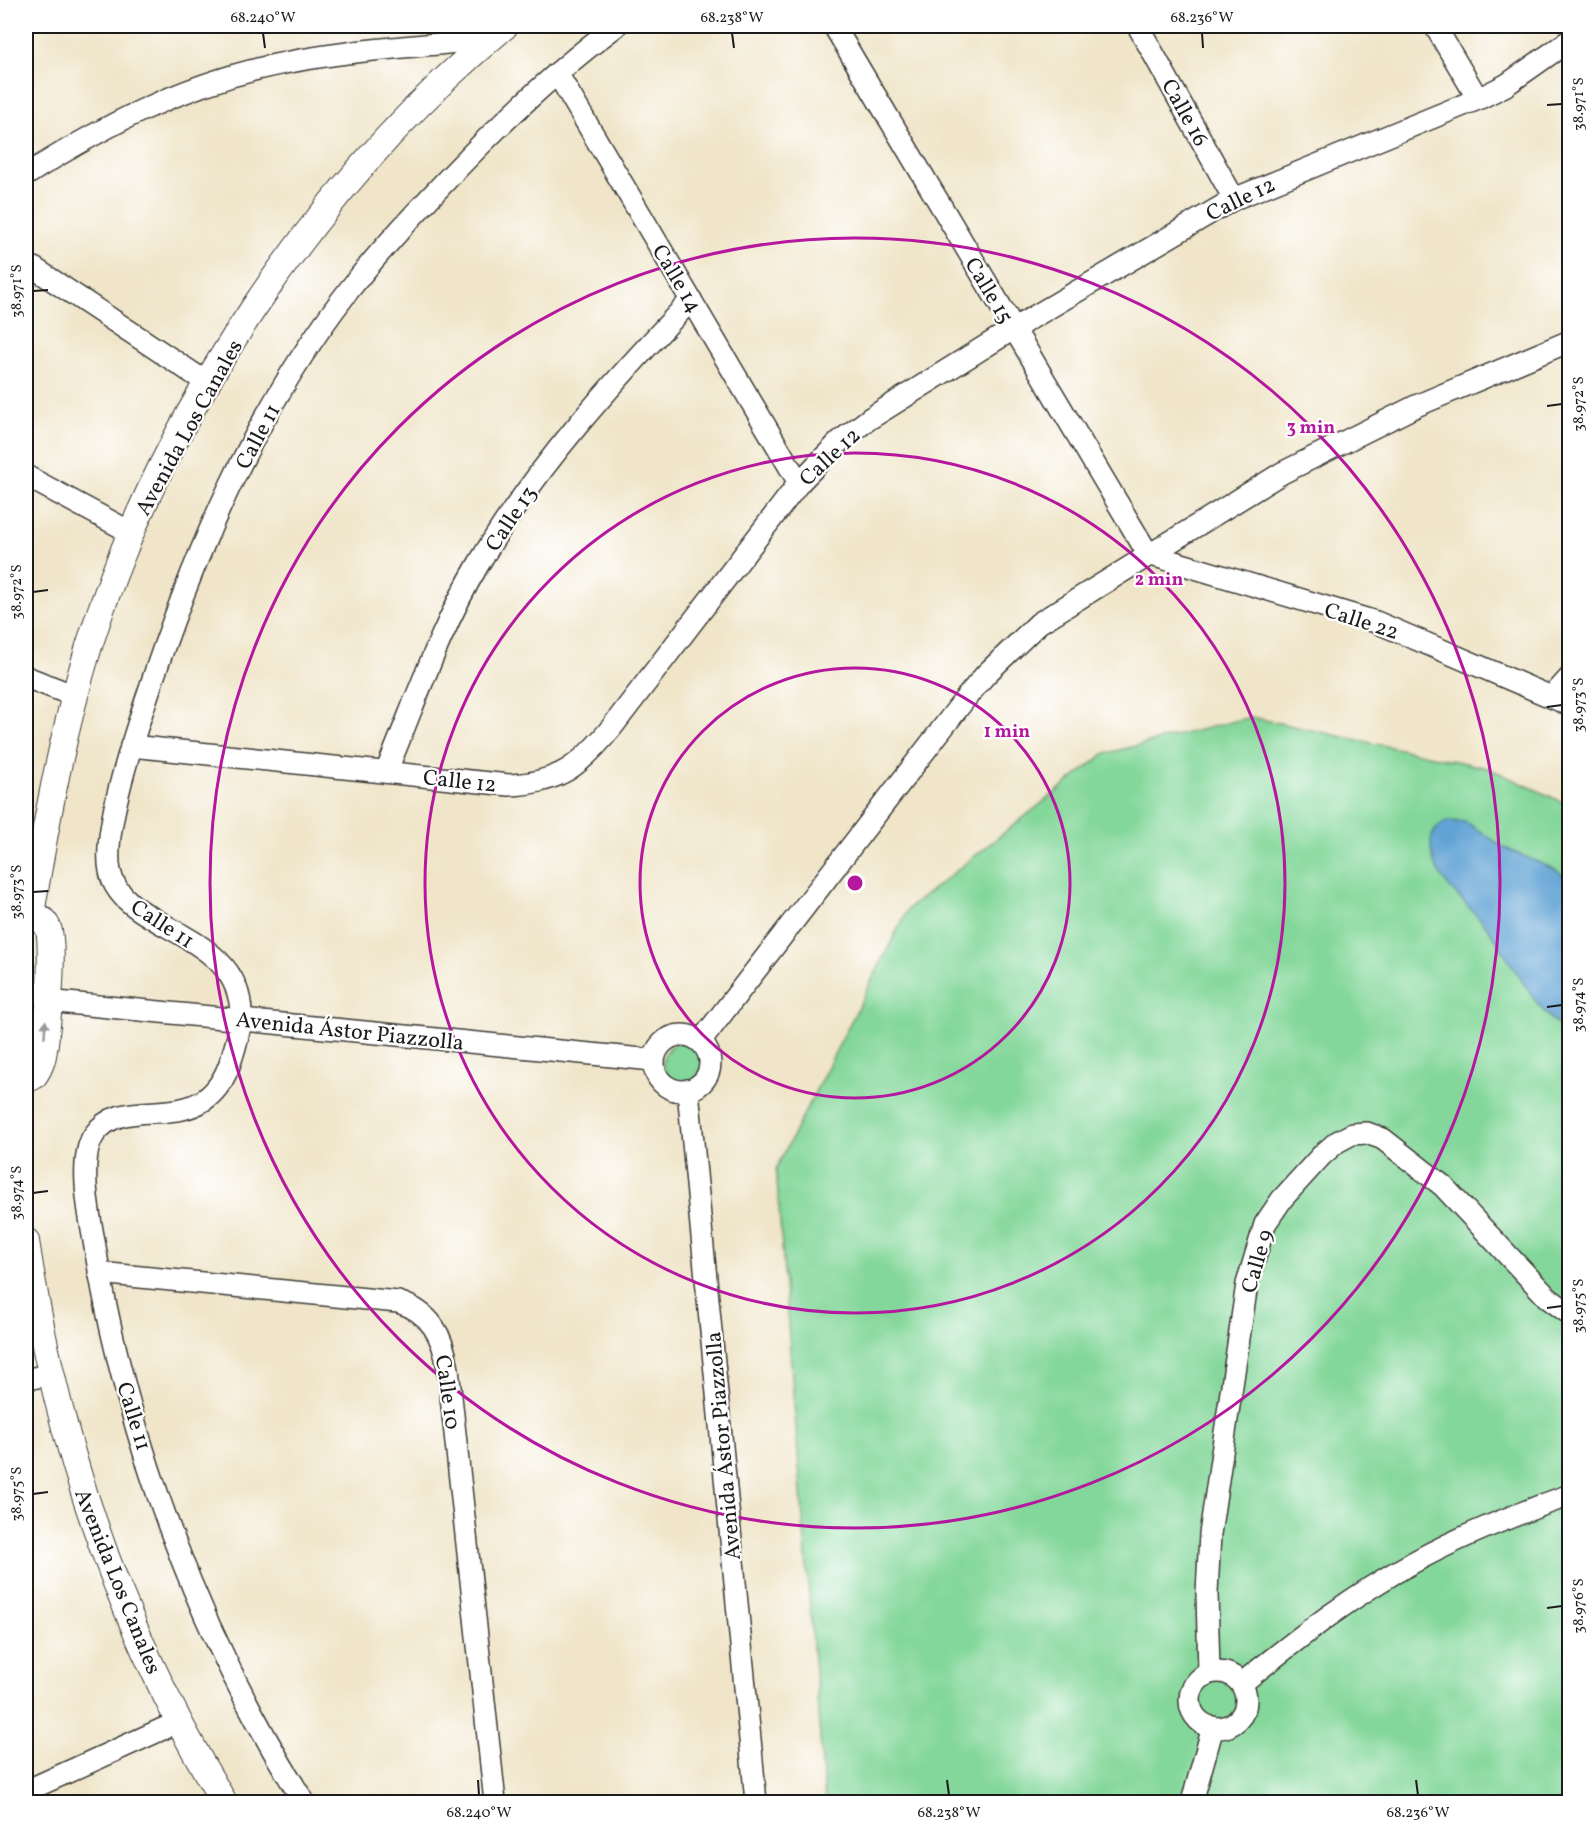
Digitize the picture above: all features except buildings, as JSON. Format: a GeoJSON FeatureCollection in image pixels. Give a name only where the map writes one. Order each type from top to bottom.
{"type":"FeatureCollection","features":[{"type":"Feature","properties":{"kind":"main road","name":"Avenida Los Canales"},"geometry":{"type":"LineString","coordinates":[[26,1080],[34,1076],[42,1058],[50,936],[42,919],[28,914],[32,860],[90,644],[132,532],[172,448],[208,384],[291,254],[323,211],[416,107],[497,32]]}},
{"type":"Feature","properties":{"kind":"main road","name":"Avenida Los Canales"},"geometry":{"type":"LineString","coordinates":[[26,1241],[51,1375],[79,1483],[97,1537],[178,1722],[224,1803]]}},
{"type":"Feature","properties":{"kind":"street","name":"Calle 11"},"geometry":{"type":"LineString","coordinates":[[304,1803],[258,1724],[230,1669],[181,1554],[126,1390],[99,1273],[87,1193],[86,1161],[94,1134],[105,1123],[121,1117],[185,1109],[212,1095],[222,1083],[230,1066],[241,1020],[240,1000],[234,983],[224,967],[191,940],[123,897],[114,885],[110,872],[111,839],[130,746],[175,609],[202,546],[263,422],[302,357],[348,291],[406,223],[511,115],[556,73],[616,26]]}},
{"type":"Feature","properties":{"kind":"street","name":"Calle 15"},"geometry":{"type":"LineString","coordinates":[[834,26],[1148,554]]}},
{"type":"Feature","properties":{"kind":"street","name":"Calle 16"},"geometry":{"type":"LineString","coordinates":[[1138,26],[1234,199]]}},
{"type":"Feature","properties":{"kind":"street"},"geometry":{"type":"LineString","coordinates":[[1435,26],[1478,99]]}},
{"type":"Feature","properties":{"kind":"street"},"geometry":{"type":"LineString","coordinates":[[26,175],[131,114],[193,88],[237,74],[302,60],[497,32]]}},
{"type":"Feature","properties":{"kind":"street","name":"Calle 12"},"geometry":{"type":"LineString","coordinates":[[130,746],[509,785],[534,784],[557,778],[578,764],[612,727],[799,483],[840,441],[869,419],[1013,328],[1234,199],[1478,99],[1506,85],[1569,40]]}},
{"type":"Feature","properties":{"kind":"street","name":"Calle 14"},"geometry":{"type":"LineString","coordinates":[[556,73],[799,483]]}},
{"type":"Feature","properties":{"kind":"street"},"geometry":{"type":"LineString","coordinates":[[34,268],[208,384]]}},
{"type":"Feature","properties":{"kind":"street","name":"Calle 13"},"geometry":{"type":"LineString","coordinates":[[386,772],[452,616],[478,566],[518,504],[607,388],[691,300]]}},
{"type":"Feature","properties":{"kind":"street"},"geometry":{"type":"LineString","coordinates":[[701,1041],[986,674],[1039,623],[1148,554],[1323,450],[1416,406],[1569,341]]}},
{"type":"Feature","properties":{"kind":"street"},"geometry":{"type":"LineString","coordinates":[[26,476],[132,532]]}},
{"type":"Feature","properties":{"kind":"street","name":"Calle 22"},"geometry":{"type":"LineString","coordinates":[[1148,554],[1385,626],[1561,701]]}},
{"type":"Feature","properties":{"kind":"street"},"geometry":{"type":"LineString","coordinates":[[26,677],[75,696]]}},
{"type":"Feature","properties":{"kind":"street"},"geometry":{"type":"LineString","coordinates":[[1561,701],[1569,677]]}},
{"type":"Feature","properties":{"kind":"street","name":"Avenida Ástor Piazzolla"},"geometry":{"type":"LineString","coordinates":[[47,1000],[653,1060]]}},
{"type":"Feature","properties":{"kind":"street"},"geometry":{"type":"LineString","coordinates":[[675,1035],[693,1036],[701,1041],[710,1056],[711,1065],[703,1081],[688,1090],[680,1091],[663,1084],[654,1069],[653,1060],[660,1044],[675,1035]]}},
{"type":"Feature","properties":{"kind":"street","name":"Avenida Ástor Piazzolla"},"geometry":{"type":"LineString","coordinates":[[688,1090],[756,1803]]}},
{"type":"Feature","properties":{"kind":"street","name":"Calle 9"},"geometry":{"type":"LineString","coordinates":[[1209,1673],[1207,1593],[1210,1534],[1247,1284],[1265,1224],[1282,1199],[1322,1155],[1337,1142],[1352,1134],[1367,1133],[1383,1139],[1443,1186],[1548,1298],[1569,1314]]}},
{"type":"Feature","properties":{"kind":"street","name":"Calle 10"},"geometry":{"type":"LineString","coordinates":[[99,1273],[398,1302],[415,1308],[439,1333],[448,1369],[495,1803]]}},
{"type":"Feature","properties":{"kind":"street"},"geometry":{"type":"LineString","coordinates":[[26,1379],[51,1375]]}},
{"type":"Feature","properties":{"kind":"street"},"geometry":{"type":"LineString","coordinates":[[1242,1683],[1315,1626],[1413,1562],[1467,1535],[1569,1495]]}},
{"type":"Feature","properties":{"kind":"street"},"geometry":{"type":"LineString","coordinates":[[1209,1673],[1227,1673],[1242,1683],[1247,1700],[1241,1717],[1227,1727],[1213,1727],[1199,1721],[1190,1704],[1194,1685],[1209,1673]]}},
{"type":"Feature","properties":{"kind":"street"},"geometry":{"type":"LineString","coordinates":[[26,1791],[178,1722]]}},
{"type":"Feature","properties":{"kind":"street"},"geometry":{"type":"LineString","coordinates":[[1192,1803],[1213,1727]]}},
{"type":"Feature","properties":{"kind":"green space"},"geometry":{"type":"Polygon","coordinates":[[[1251,717],[1488,768],[1569,805],[1569,1802],[825,1802],[776,1169],[908,909],[1104,754],[1251,717]]]}},
{"type":"Feature","properties":{"kind":"green space"},"geometry":{"type":"Polygon","coordinates":[[[683,1042],[697,1048],[703,1062],[697,1076],[683,1082],[669,1076],[663,1062],[669,1048],[683,1042]]]}},
{"type":"Feature","properties":{"kind":"water"},"geometry":{"type":"Polygon","coordinates":[[[1446,821],[1466,822],[1505,848],[1556,870],[1569,880],[1569,1033],[1558,1025],[1536,1001],[1491,932],[1438,871],[1433,860],[1432,838],[1437,828],[1446,821]]]}}]}
